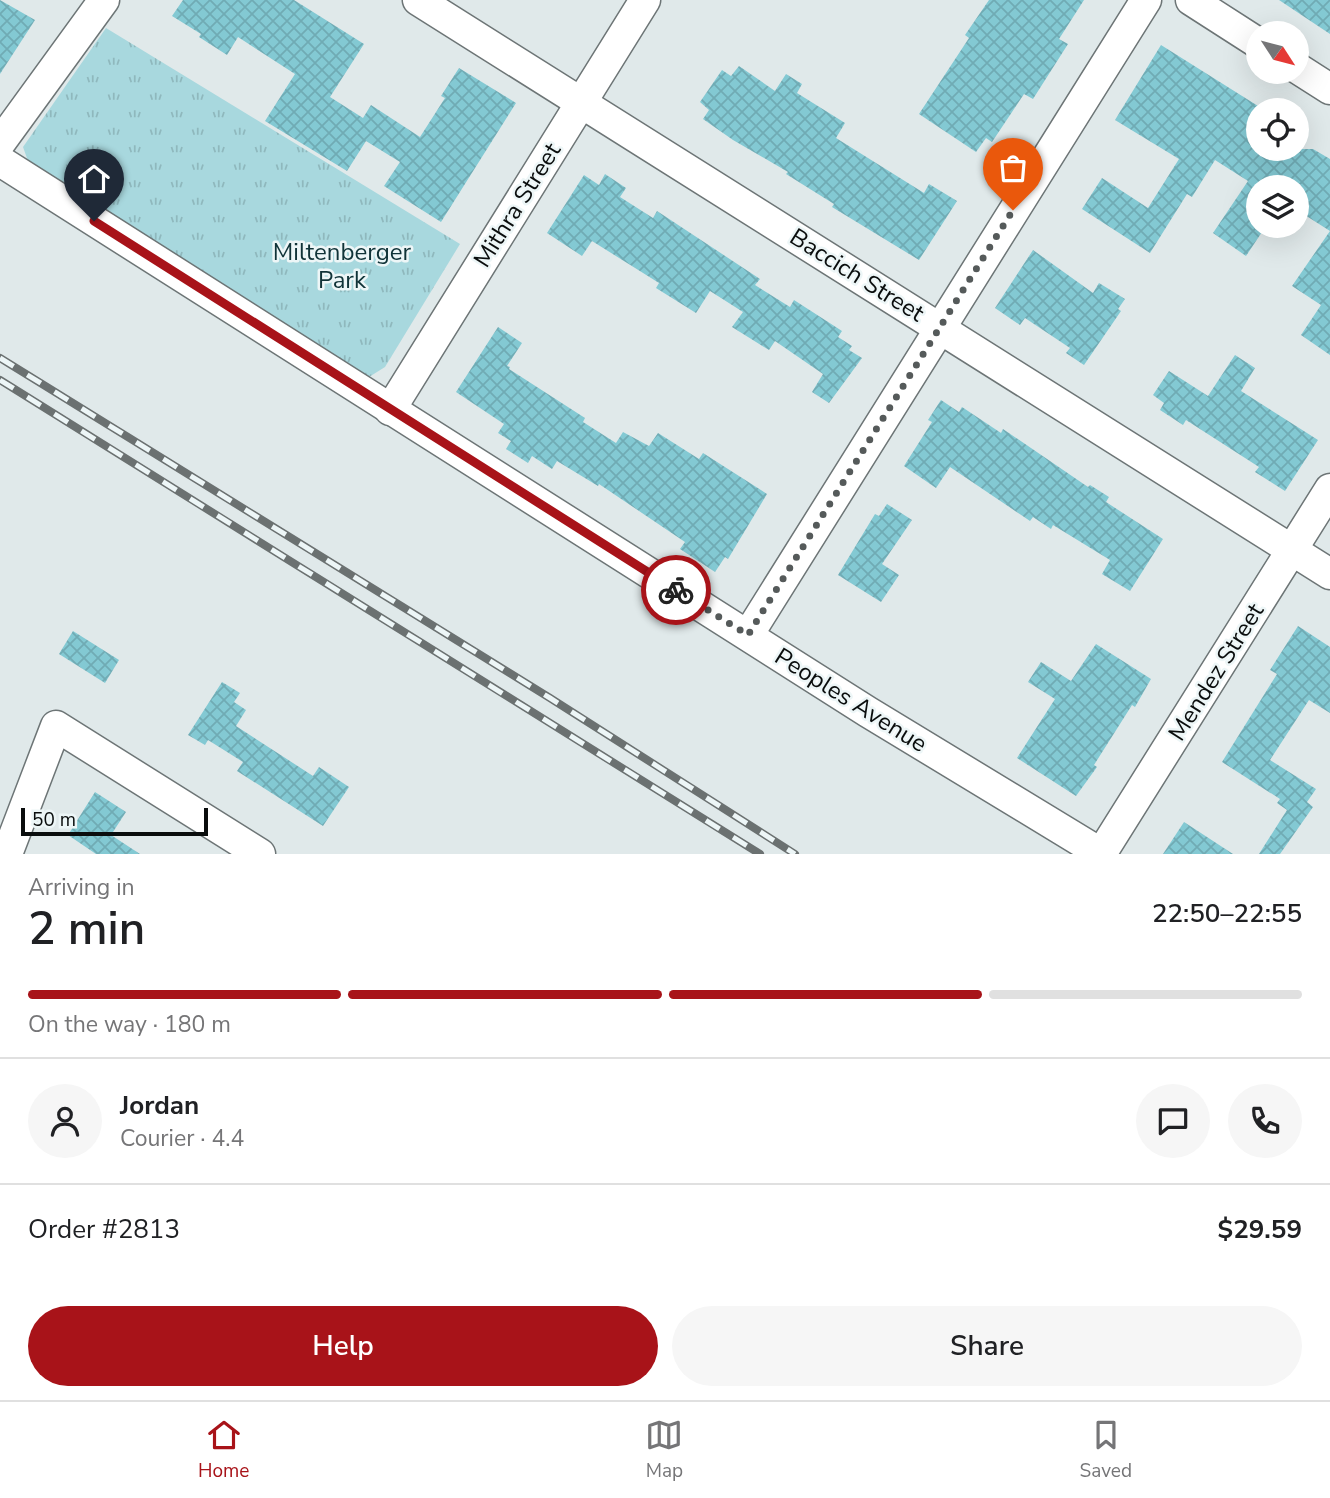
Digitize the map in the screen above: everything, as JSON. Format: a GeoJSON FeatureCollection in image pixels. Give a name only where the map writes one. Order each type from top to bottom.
{"type":"FeatureCollection","features":[{"type":"Feature","properties":{"kind":"street","name":"Baccich Street"},"geometry":{"type":"LineString","coordinates":[[418,0],[1330,574]]}},
{"type":"Feature","properties":{"kind":"street","name":"Mithra Street"},"geometry":{"type":"LineString","coordinates":[[390,410],[645,0]]}},
{"type":"Feature","properties":{"kind":"street"},"geometry":{"type":"LineString","coordinates":[[748,635],[1146,0]]}},
{"type":"Feature","properties":{"kind":"street"},"geometry":{"type":"LineString","coordinates":[[1191,0],[1246,35]]}},
{"type":"Feature","properties":{"kind":"street"},"geometry":{"type":"LineString","coordinates":[[0,142],[100,1]]}},
{"type":"Feature","properties":{"kind":"street"},"geometry":{"type":"LineString","coordinates":[[1309,76],[1330,89]]}},
{"type":"Feature","properties":{"kind":"street","name":"Peoples Avenue"},"geometry":{"type":"LineString","coordinates":[[0,161],[867,712],[1102,854]]}},
{"type":"Feature","properties":{"kind":"street","name":"Mendez Street"},"geometry":{"type":"LineString","coordinates":[[1102,854],[1330,489]]}},
{"type":"Feature","properties":{"kind":"street"},"geometry":{"type":"LineString","coordinates":[[7,854],[56,726],[260,854]]}},
{"type":"Feature","properties":{"kind":"green space","name":"Miltenberger Park"},"geometry":{"type":"Polygon","coordinates":[[[106,28],[460,244],[385,367],[369,377],[28,161],[23,147],[106,28]]]}},
{"type":"Feature","properties":{"kind":"building"},"geometry":{"type":"Polygon","coordinates":[[[0,0],[35,20],[0,74],[0,0]]]}},
{"type":"Feature","properties":{"kind":"building"},"geometry":{"type":"Polygon","coordinates":[[[183,0],[294,0],[364,44],[330,97],[363,118],[371,105],[420,137],[445,98],[441,96],[459,68],[516,103],[441,222],[384,186],[400,162],[366,141],[347,171],[265,121],[295,74],[238,37],[227,55],[199,37],[201,34],[172,16],[183,0]]]}},
{"type":"Feature","properties":{"kind":"building"},"geometry":{"type":"Polygon","coordinates":[[[989,0],[1084,0],[1059,39],[1068,44],[1033,99],[1024,94],[992,142],[986,138],[976,152],[919,114],[969,38],[965,35],[989,0]]]}},
{"type":"Feature","properties":{"kind":"building"},"geometry":{"type":"Polygon","coordinates":[[[1279,0],[1330,0],[1330,34],[1279,0]]]}},
{"type":"Feature","properties":{"kind":"building"},"geometry":{"type":"Polygon","coordinates":[[[1161,45],[1246,98],[1246,161],[1309,161],[1309,149],[1330,159],[1330,231],[1309,218],[1309,175],[1246,175],[1246,180],[1215,160],[1192,197],[1187,194],[1150,253],[1082,209],[1102,178],[1148,208],[1179,159],[1115,120],[1161,45]]]}},
{"type":"Feature","properties":{"kind":"building"},"geometry":{"type":"Polygon","coordinates":[[[739,66],[775,91],[786,74],[802,84],[797,93],[845,123],[836,138],[924,193],[929,184],[957,201],[919,260],[832,207],[834,204],[786,174],[788,172],[703,119],[709,110],[700,102],[722,70],[731,76],[739,66]]]}},
{"type":"Feature","properties":{"kind":"building"},"geometry":{"type":"Polygon","coordinates":[[[605,174],[626,188],[620,197],[653,218],[657,211],[760,279],[755,285],[790,307],[794,300],[842,331],[838,337],[852,346],[849,350],[862,358],[829,403],[812,392],[823,374],[775,341],[769,350],[732,327],[743,312],[710,291],[696,313],[656,288],[659,283],[592,241],[582,256],[547,233],[584,175],[599,185],[605,174]]]}},
{"type":"Feature","properties":{"kind":"building"},"geometry":{"type":"Polygon","coordinates":[[[1246,184],[1246,238],[1258,238],[1246,256],[1213,233],[1246,184]]]}},
{"type":"Feature","properties":{"kind":"building"},"geometry":{"type":"Polygon","coordinates":[[[1330,231],[1330,355],[1301,335],[1321,305],[1292,286],[1330,231]]]}},
{"type":"Feature","properties":{"kind":"building"},"geometry":{"type":"Polygon","coordinates":[[[1033,250],[1093,293],[1099,283],[1125,299],[1118,309],[1121,311],[1084,365],[1066,353],[1070,348],[1025,318],[1020,325],[995,308],[1033,250]]]}},
{"type":"Feature","properties":{"kind":"building"},"geometry":{"type":"Polygon","coordinates":[[[498,327],[522,343],[507,366],[509,369],[585,418],[583,422],[616,443],[623,432],[649,446],[658,433],[699,459],[703,453],[767,494],[728,559],[725,557],[715,572],[680,549],[685,542],[599,484],[598,486],[557,461],[552,469],[532,456],[528,463],[506,449],[511,441],[498,433],[504,424],[456,392],[498,327]]]}},
{"type":"Feature","properties":{"kind":"building"},"geometry":{"type":"Polygon","coordinates":[[[1235,355],[1255,368],[1241,391],[1318,440],[1285,491],[1255,472],[1259,467],[1186,420],[1183,425],[1160,410],[1164,403],[1153,395],[1169,371],[1208,396],[1235,355]]]}},
{"type":"Feature","properties":{"kind":"building"},"geometry":{"type":"Polygon","coordinates":[[[941,400],[959,412],[962,407],[1001,433],[1003,429],[1088,487],[1090,485],[1109,497],[1106,502],[1163,539],[1130,591],[1102,574],[1110,560],[1053,525],[1051,529],[1033,517],[1030,521],[950,467],[936,488],[904,466],[932,422],[928,420],[941,400]]]}},
{"type":"Feature","properties":{"kind":"building"},"geometry":{"type":"Polygon","coordinates":[[[887,504],[912,520],[882,564],[899,575],[881,602],[838,575],[875,514],[879,516],[887,504]]]}},
{"type":"Feature","properties":{"kind":"building"},"geometry":{"type":"Polygon","coordinates":[[[1298,626],[1330,647],[1330,713],[1309,700],[1270,760],[1316,789],[1307,802],[1313,807],[1280,854],[1259,854],[1287,810],[1277,803],[1280,799],[1222,762],[1277,674],[1270,670],[1298,626]]]}},
{"type":"Feature","properties":{"kind":"building"},"geometry":{"type":"Polygon","coordinates":[[[73,631],[119,660],[105,683],[59,654],[73,631]]]}},
{"type":"Feature","properties":{"kind":"building"},"geometry":{"type":"Polygon","coordinates":[[[1096,644],[1151,679],[1076,796],[1017,758],[1055,699],[1028,682],[1041,662],[1071,681],[1096,644]]]}},
{"type":"Feature","properties":{"kind":"building"},"geometry":{"type":"Polygon","coordinates":[[[222,682],[240,693],[234,702],[246,710],[236,726],[313,776],[319,767],[349,787],[323,826],[237,771],[243,762],[208,740],[205,745],[188,735],[222,682]]]}},
{"type":"Feature","properties":{"kind":"building"},"geometry":{"type":"Polygon","coordinates":[[[95,792],[126,812],[111,835],[140,854],[96,854],[68,835],[95,792]]]}},
{"type":"Feature","properties":{"kind":"building"},"geometry":{"type":"Polygon","coordinates":[[[1184,822],[1233,854],[1163,854],[1184,822]]]}},
{"type":"Feature","properties":{"kind":"railway"},"geometry":{"type":"LineString","coordinates":[[0,358],[550,698],[795,854]]}},
{"type":"Feature","properties":{"kind":"railway"},"geometry":{"type":"LineString","coordinates":[[0,380],[760,854]]}},
{"type":"Feature","properties":{"kind":"way so far"},"geometry":{"type":"LineString","coordinates":[[676,590],[748,635],[1013,210]]}},
{"type":"Feature","properties":{"kind":"route"},"geometry":{"type":"LineString","coordinates":[[94,221],[676,590]]}}]}
